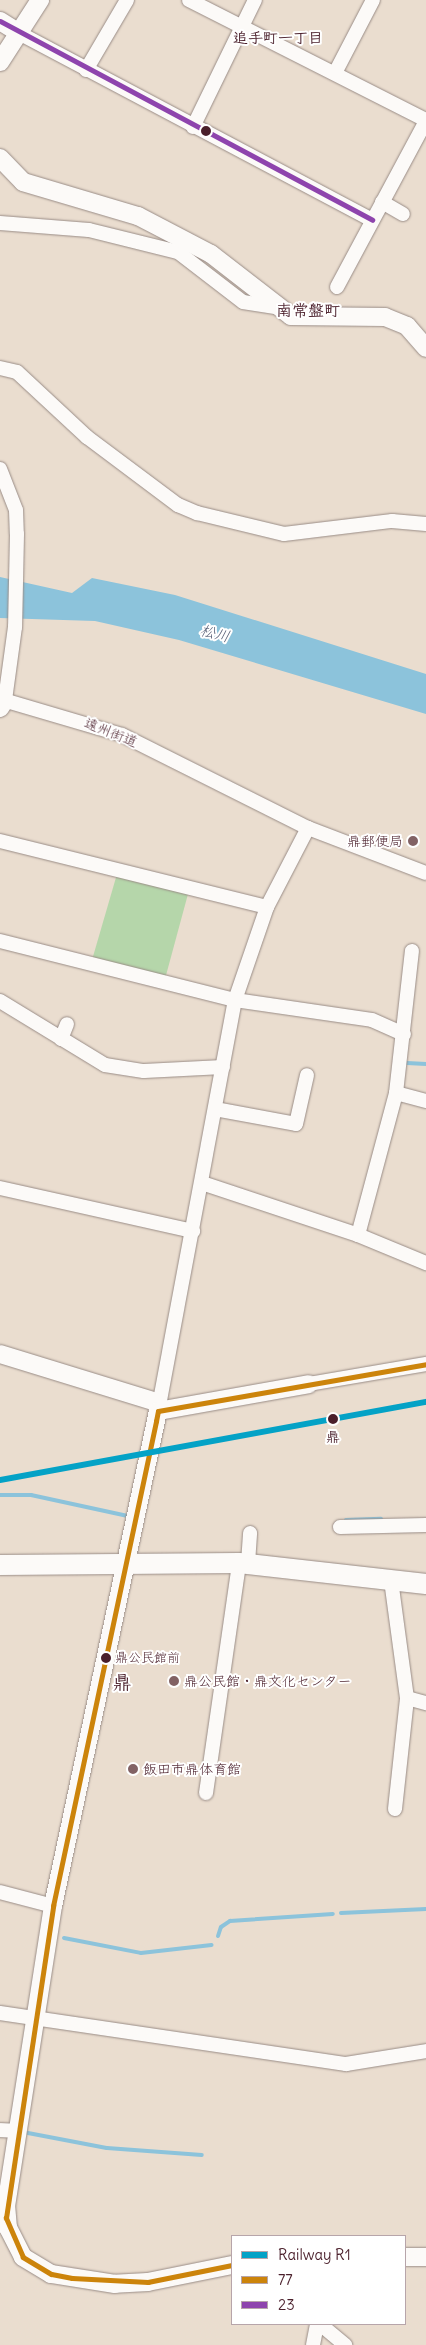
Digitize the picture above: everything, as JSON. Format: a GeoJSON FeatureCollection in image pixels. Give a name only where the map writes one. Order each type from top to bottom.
{"type":"FeatureCollection","features":[{"type":"Feature","properties":{"kind":"main road"},"geometry":{"type":"LineString","coordinates":[[0,1565],[244,1563],[426,1584]]}},
{"type":"Feature","properties":{"kind":"street"},"geometry":{"type":"LineString","coordinates":[[0,62],[40,0]]}},
{"type":"Feature","properties":{"kind":"street"},"geometry":{"type":"LineString","coordinates":[[86,70],[127,0]]}},
{"type":"Feature","properties":{"kind":"street"},"geometry":{"type":"LineString","coordinates":[[190,0],[241,28],[335,73],[426,121],[337,287]]}},
{"type":"Feature","properties":{"kind":"street"},"geometry":{"type":"LineString","coordinates":[[194,127],[255,0]]}},
{"type":"Feature","properties":{"kind":"street"},"geometry":{"type":"LineString","coordinates":[[335,73],[372,0]]}},
{"type":"Feature","properties":{"kind":"street"},"geometry":{"type":"LineString","coordinates":[[0,21],[86,70],[372,220]]}},
{"type":"Feature","properties":{"kind":"street"},"geometry":{"type":"LineString","coordinates":[[0,158],[23,182],[138,216],[211,254],[274,308]]}},
{"type":"Feature","properties":{"kind":"street"},"geometry":{"type":"LineString","coordinates":[[382,202],[403,214]]}},
{"type":"Feature","properties":{"kind":"street"},"geometry":{"type":"LineString","coordinates":[[0,223],[89,230],[178,252],[243,302],[274,308],[308,320],[385,317],[407,326],[426,348]]}},
{"type":"Feature","properties":{"kind":"street"},"geometry":{"type":"LineString","coordinates":[[0,368],[17,372],[87,436],[178,505],[197,513],[284,534],[392,521],[426,524]]}},
{"type":"Feature","properties":{"kind":"street","name":"遠州街道"},"geometry":{"type":"LineString","coordinates":[[0,469],[16,510],[17,540],[15,627],[2,702],[122,735],[308,828],[426,873]]}},
{"type":"Feature","properties":{"kind":"street"},"geometry":{"type":"LineString","coordinates":[[231,2266],[148,2282],[115,2284],[36,2267],[13,2242],[6,2218],[8,2131],[35,2018],[53,1906],[159,1407],[235,1000],[267,906],[308,828]]}},
{"type":"Feature","properties":{"kind":"street"},"geometry":{"type":"LineString","coordinates":[[0,841],[267,906]]}},
{"type":"Feature","properties":{"kind":"street"},"geometry":{"type":"LineString","coordinates":[[0,941],[235,1000],[372,1020],[404,1034]]}},
{"type":"Feature","properties":{"kind":"street"},"geometry":{"type":"LineString","coordinates":[[358,1235],[396,1092],[412,951]]}},
{"type":"Feature","properties":{"kind":"street"},"geometry":{"type":"LineString","coordinates":[[0,1001],[106,1065],[144,1072],[223,1067]]}},
{"type":"Feature","properties":{"kind":"street"},"geometry":{"type":"LineString","coordinates":[[61,1039],[67,1024]]}},
{"type":"Feature","properties":{"kind":"street"},"geometry":{"type":"LineString","coordinates":[[215,1109],[296,1124],[307,1075]]}},
{"type":"Feature","properties":{"kind":"street"},"geometry":{"type":"LineString","coordinates":[[396,1092],[426,1101]]}},
{"type":"Feature","properties":{"kind":"street"},"geometry":{"type":"LineString","coordinates":[[202,1183],[358,1235],[426,1263]]}},
{"type":"Feature","properties":{"kind":"street"},"geometry":{"type":"LineString","coordinates":[[0,1188],[193,1231]]}},
{"type":"Feature","properties":{"kind":"street"},"geometry":{"type":"LineString","coordinates":[[0,1354],[159,1407],[426,1364]]}},
{"type":"Feature","properties":{"kind":"street"},"geometry":{"type":"LineString","coordinates":[[340,1527],[426,1524]]}},
{"type":"Feature","properties":{"kind":"street"},"geometry":{"type":"LineString","coordinates":[[206,1793],[250,1533]]}},
{"type":"Feature","properties":{"kind":"street"},"geometry":{"type":"LineString","coordinates":[[392,1580],[408,1698],[395,1809]]}},
{"type":"Feature","properties":{"kind":"street"},"geometry":{"type":"LineString","coordinates":[[408,1698],[426,1703]]}},
{"type":"Feature","properties":{"kind":"street"},"geometry":{"type":"LineString","coordinates":[[0,1892],[53,1906]]}},
{"type":"Feature","properties":{"kind":"street"},"geometry":{"type":"LineString","coordinates":[[0,2013],[346,2064],[426,2051]]}},
{"type":"Feature","properties":{"kind":"street"},"geometry":{"type":"LineString","coordinates":[[406,2257],[426,2257]]}},
{"type":"Feature","properties":{"kind":"street"},"geometry":{"type":"LineString","coordinates":[[313,2345],[318,2325]]}},
{"type":"Feature","properties":{"kind":"street"},"geometry":{"type":"LineString","coordinates":[[319,2325],[345,2345]]}},
{"type":"Feature","properties":{"kind":"green space"},"geometry":{"type":"Polygon","coordinates":[[[117,874],[188,894],[165,979],[92,960],[117,874]]]}},
{"type":"Feature","properties":{"kind":"water","name":"松川"},"geometry":{"type":"Polygon","coordinates":[[[0,577],[72,593],[92,578],[175,595],[426,674],[426,714],[179,640],[95,621],[0,618],[0,577]]]}},
{"type":"Feature","properties":{"kind":"waterway"},"geometry":{"type":"LineString","coordinates":[[407,1063],[426,1064]]}},
{"type":"Feature","properties":{"kind":"waterway"},"geometry":{"type":"LineString","coordinates":[[0,1495],[31,1495],[128,1516]]}},
{"type":"Feature","properties":{"kind":"waterway"},"geometry":{"type":"LineString","coordinates":[[346,1520],[381,1519]]}},
{"type":"Feature","properties":{"kind":"waterway"},"geometry":{"type":"LineString","coordinates":[[341,1913],[426,1909]]}},
{"type":"Feature","properties":{"kind":"waterway"},"geometry":{"type":"LineString","coordinates":[[218,1936],[221,1927],[230,1921],[333,1914]]}},
{"type":"Feature","properties":{"kind":"waterway"},"geometry":{"type":"LineString","coordinates":[[64,1938],[141,1953],[212,1945]]}},
{"type":"Feature","properties":{"kind":"waterway"},"geometry":{"type":"LineString","coordinates":[[28,2133],[107,2148],[202,2155]]}},
{"type":"Feature","properties":{"kind":"rail line","name":"R1"},"geometry":{"type":"LineString","coordinates":[[0,1480],[426,1402]]}},
{"type":"Feature","properties":{"kind":"transit line","name":"23"},"geometry":{"type":"LineString","coordinates":[[0,21],[372,220]]}},
{"type":"Feature","properties":{"kind":"transit line","name":"77"},"geometry":{"type":"LineString","coordinates":[[231,2265],[148,2282],[72,2278],[51,2274],[23,2257],[6,2218],[53,1906],[158,1411],[426,1364]]}},
{"type":"Feature","properties":{"kind":"place","name":"鼎郵便局"},"geometry":{"type":"Point","coordinates":[413,841]}},
{"type":"Feature","properties":{"kind":"place","name":"鼎"},"geometry":{"type":"Point","coordinates":[333,1419]}},
{"type":"Feature","properties":{"kind":"place","name":"鼎公民館前"},"geometry":{"type":"Point","coordinates":[106,1658]}},
{"type":"Feature","properties":{"kind":"place","name":"鼎公民館・鼎文化センター"},"geometry":{"type":"Point","coordinates":[174,1681]}},
{"type":"Feature","properties":{"kind":"place","name":"飯田市鼎体育館"},"geometry":{"type":"Point","coordinates":[133,1769]}},
{"type":"Feature","properties":{"kind":"district","name":"追手町一丁目"},"geometry":{"type":"Point","coordinates":[278,38]}},
{"type":"Feature","properties":{"kind":"district","name":"南常盤町"},"geometry":{"type":"Point","coordinates":[308,310]}},
{"type":"Feature","properties":{"kind":"district","name":"鼎"},"geometry":{"type":"Point","coordinates":[122,1683]}}]}
